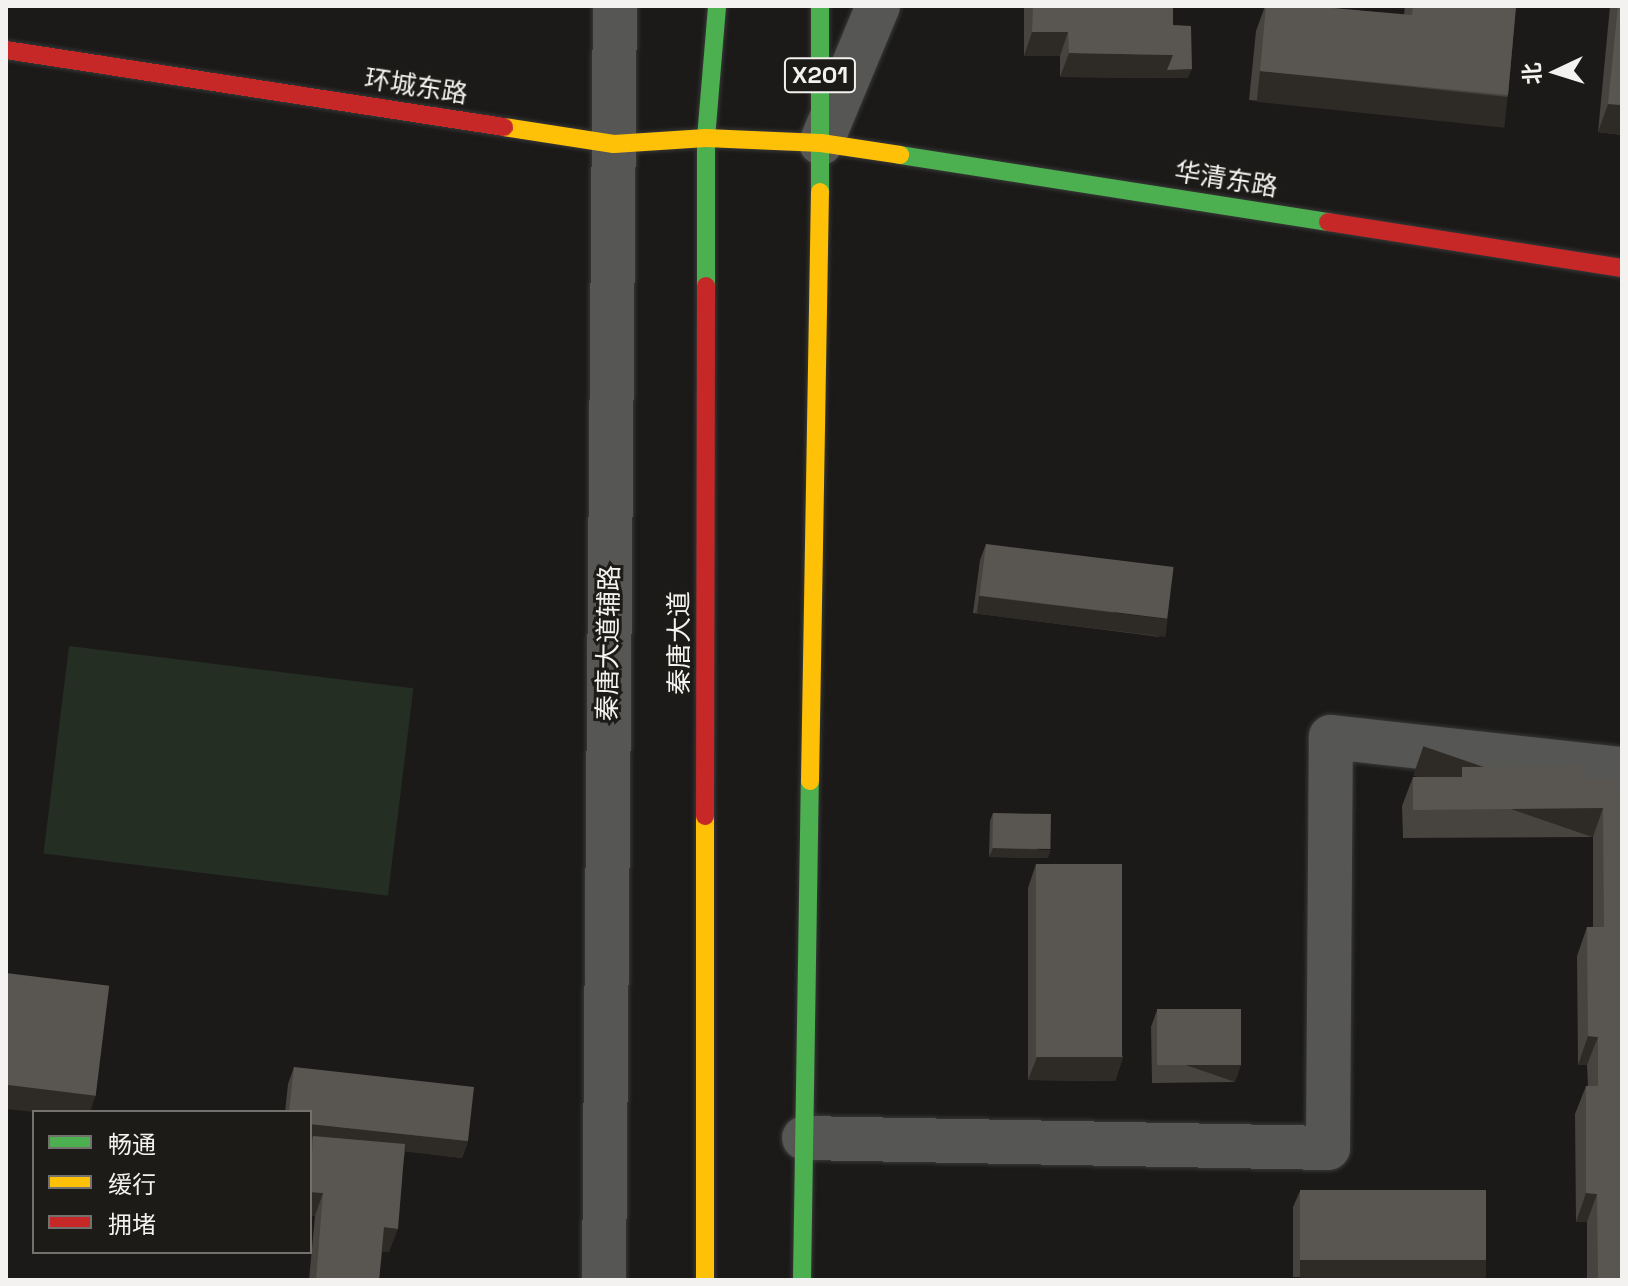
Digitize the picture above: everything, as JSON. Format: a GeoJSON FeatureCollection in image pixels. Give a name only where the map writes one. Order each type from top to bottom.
{"type":"FeatureCollection","features":[{"type":"Feature","properties":{"kind":"main road","name":"秦唐大道"},"geometry":{"type":"LineString","coordinates":[[705,1280],[706,138],[717,6]]}},
{"type":"Feature","properties":{"kind":"main road","name":"X201"},"geometry":{"type":"LineString","coordinates":[[820,6],[821,143]]}},
{"type":"Feature","properties":{"kind":"main road","name":"环城东路"},"geometry":{"type":"LineString","coordinates":[[6,50],[614,144],[706,138],[821,143]]}},
{"type":"Feature","properties":{"kind":"main road","name":"华清东路"},"geometry":{"type":"LineString","coordinates":[[821,143],[1622,268]]}},
{"type":"Feature","properties":{"kind":"main road"},"geometry":{"type":"LineString","coordinates":[[802,1280],[821,143]]}},
{"type":"Feature","properties":{"kind":"street","name":"秦唐大道辅路"},"geometry":{"type":"LineString","coordinates":[[604,1280],[615,6]]}},
{"type":"Feature","properties":{"kind":"street"},"geometry":{"type":"LineString","coordinates":[[821,143],[878,6]]}},
{"type":"Feature","properties":{"kind":"street"},"geometry":{"type":"LineString","coordinates":[[804,1138],[1328,1148],[1331,737],[1622,769]]}},
{"type":"Feature","properties":{"kind":"green space"},"geometry":{"type":"Polygon","coordinates":[[[69,646],[413,688],[388,896],[44,853],[69,646]]]}},
{"type":"Feature","properties":{"kind":"building"},"geometry":{"type":"Polygon","coordinates":[[[1033,6],[1173,6],[1173,55],[1069,53],[1068,32],[1032,32],[1033,6]]]}},
{"type":"Feature","properties":{"kind":"building"},"geometry":{"type":"Polygon","coordinates":[[[1266,6],[1310,6],[1412,15],[1413,6],[1516,6],[1508,95],[1260,71],[1266,6]]]}},
{"type":"Feature","properties":{"kind":"building"},"geometry":{"type":"Polygon","coordinates":[[[1618,6],[1622,6],[1622,105],[1608,104],[1618,6]]]}},
{"type":"Feature","properties":{"kind":"building"},"geometry":{"type":"Polygon","coordinates":[[[1173,25],[1191,26],[1192,69],[1167,70],[1173,55],[1173,25]]]}},
{"type":"Feature","properties":{"kind":"building"},"geometry":{"type":"Polygon","coordinates":[[[986,544],[1174,567],[1167,619],[980,596],[986,544]]]}},
{"type":"Feature","properties":{"kind":"building"},"geometry":{"type":"Polygon","coordinates":[[[1583,766],[1584,778],[1618,778],[1618,791],[1622,791],[1622,1280],[1598,1280],[1597,1194],[1586,1193],[1586,1086],[1598,1086],[1598,1037],[1588,1036],[1587,927],[1604,927],[1603,808],[1413,810],[1413,777],[1462,777],[1462,767],[1583,766]]]}},
{"type":"Feature","properties":{"kind":"building"},"geometry":{"type":"Polygon","coordinates":[[[993,813],[1051,814],[1050,849],[992,848],[993,813]]]}},
{"type":"Feature","properties":{"kind":"building"},"geometry":{"type":"Polygon","coordinates":[[[1036,864],[1122,864],[1122,1057],[1036,1057],[1036,864]]]}},
{"type":"Feature","properties":{"kind":"building"},"geometry":{"type":"Polygon","coordinates":[[[6,973],[109,986],[96,1096],[6,1085],[6,973]]]}},
{"type":"Feature","properties":{"kind":"building"},"geometry":{"type":"Polygon","coordinates":[[[1157,1009],[1241,1009],[1241,1065],[1157,1065],[1157,1009]]]}},
{"type":"Feature","properties":{"kind":"building"},"geometry":{"type":"Polygon","coordinates":[[[294,1067],[474,1087],[468,1141],[312,1124],[312,1110],[289,1110],[294,1067]]]}},
{"type":"Feature","properties":{"kind":"building"},"geometry":{"type":"Polygon","coordinates":[[[313,1136],[405,1144],[398,1229],[384,1227],[379,1280],[316,1280],[323,1193],[312,1192],[313,1136]]]}},
{"type":"Feature","properties":{"kind":"building"},"geometry":{"type":"Polygon","coordinates":[[[1300,1190],[1486,1190],[1486,1260],[1300,1260],[1300,1190]]]}},
{"type":"Feature","properties":{"kind":"traffic: fast"},"geometry":{"type":"LineString","coordinates":[[706,286],[706,138],[717,6]]}},
{"type":"Feature","properties":{"kind":"traffic: fast"},"geometry":{"type":"LineString","coordinates":[[820,6],[820,192]]}},
{"type":"Feature","properties":{"kind":"traffic: fast"},"geometry":{"type":"LineString","coordinates":[[900,155],[1328,222]]}},
{"type":"Feature","properties":{"kind":"traffic: fast"},"geometry":{"type":"LineString","coordinates":[[802,1280],[810,781]]}},
{"type":"Feature","properties":{"kind":"traffic: slow"},"geometry":{"type":"LineString","coordinates":[[504,127],[614,144],[706,138],[821,143],[900,155]]}},
{"type":"Feature","properties":{"kind":"traffic: slow"},"geometry":{"type":"LineString","coordinates":[[810,781],[820,192]]}},
{"type":"Feature","properties":{"kind":"traffic: slow"},"geometry":{"type":"LineString","coordinates":[[705,816],[705,1280]]}},
{"type":"Feature","properties":{"kind":"traffic: jam"},"geometry":{"type":"LineString","coordinates":[[6,50],[504,127]]}},
{"type":"Feature","properties":{"kind":"traffic: jam"},"geometry":{"type":"LineString","coordinates":[[1328,222],[1622,268]]}},
{"type":"Feature","properties":{"kind":"traffic: jam"},"geometry":{"type":"LineString","coordinates":[[705,816],[706,286]]}}]}
